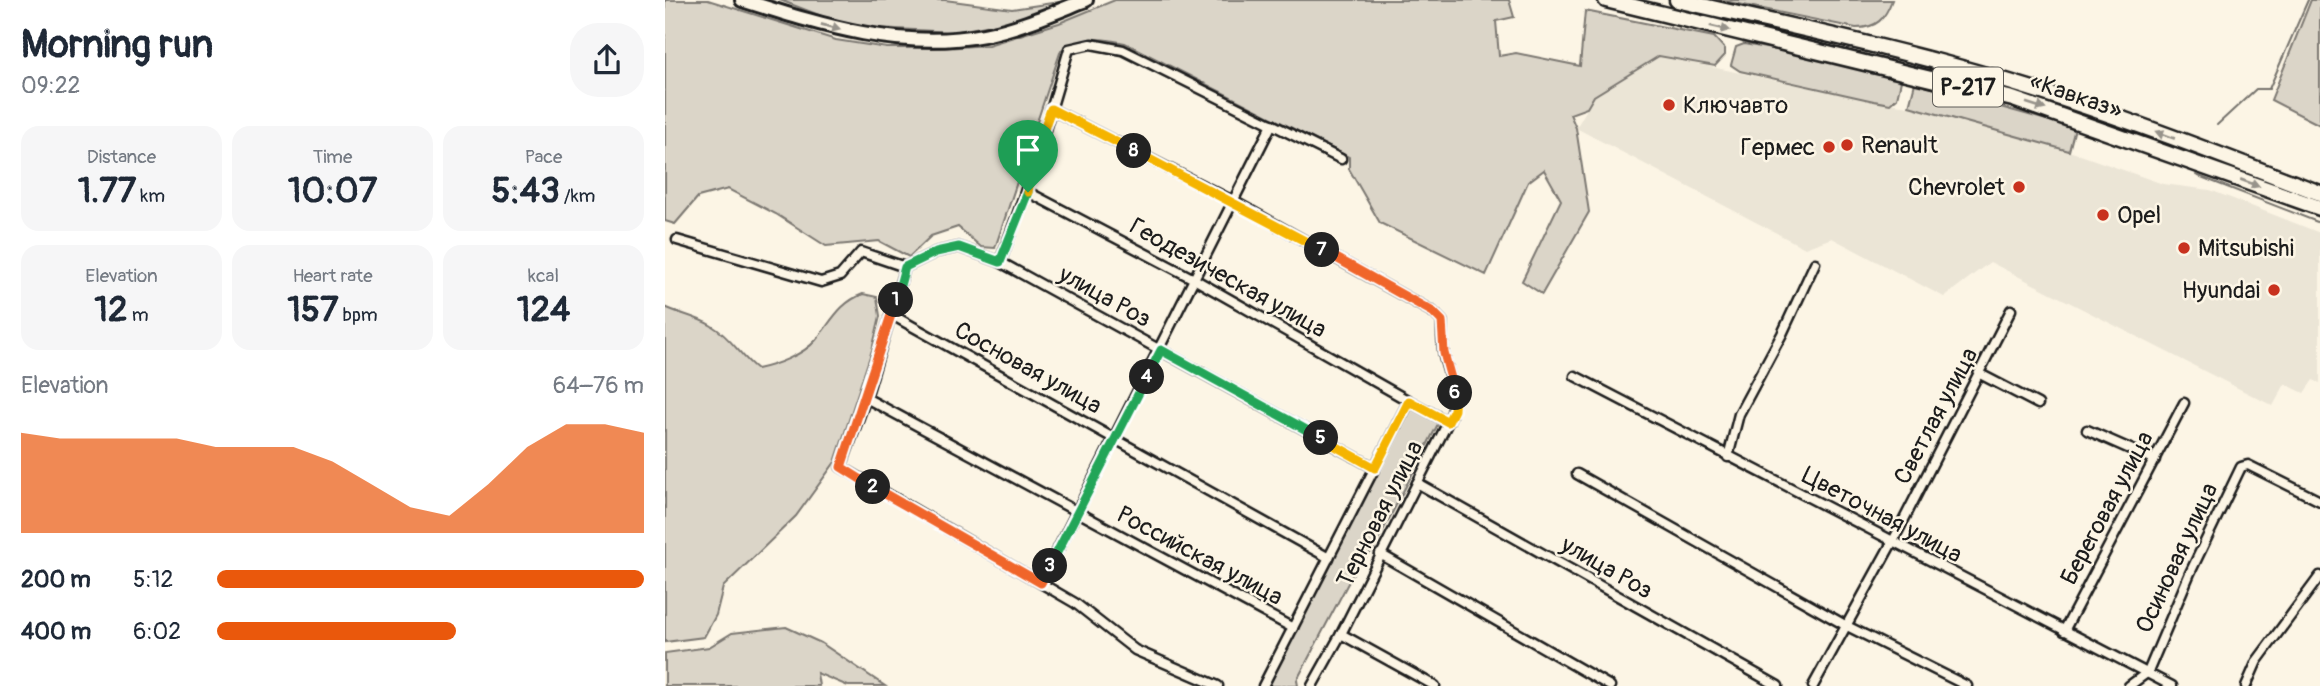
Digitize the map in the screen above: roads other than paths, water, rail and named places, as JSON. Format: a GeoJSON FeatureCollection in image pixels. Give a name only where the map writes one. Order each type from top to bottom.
{"type":"FeatureCollection","features":[{"type":"Feature","properties":{"kind":"highway","name":"«Кавказ»"},"geometry":{"type":"LineString","coordinates":[[1606,0],[1967,86],[2087,123],[2320,208]]}},
{"type":"Feature","properties":{"kind":"highway","name":"«Кавказ»"},"geometry":{"type":"LineString","coordinates":[[1677,0],[1880,45],[1960,68],[2112,115],[2320,194]]}},
{"type":"Feature","properties":{"kind":"highway"},"geometry":{"type":"LineString","coordinates":[[1742,15],[1766,24],[1861,45],[1866,50],[1860,54],[1791,44]]}},
{"type":"Feature","properties":{"kind":"highway"},"geometry":{"type":"LineString","coordinates":[[1960,68],[1904,56],[1899,59],[1904,66],[1967,86]]}},
{"type":"Feature","properties":{"kind":"main road"},"geometry":{"type":"LineString","coordinates":[[742,0],[844,31],[919,40],[984,35],[1014,28],[1086,0]]}},
{"type":"Feature","properties":{"kind":"street"},"geometry":{"type":"LineString","coordinates":[[1000,262],[1028,192],[1033,160],[1069,49],[1091,44],[1122,50],[1341,159]]}},
{"type":"Feature","properties":{"kind":"street"},"geometry":{"type":"LineString","coordinates":[[1051,109],[1235,202],[1433,312],[1442,321],[1444,353],[1456,395],[1454,410],[1448,422]]}},
{"type":"Feature","properties":{"kind":"street"},"geometry":{"type":"LineString","coordinates":[[1041,583],[1161,350],[1272,124]]}},
{"type":"Feature","properties":{"kind":"street","name":"Геодезическая улица"},"geometry":{"type":"LineString","coordinates":[[1028,192],[1194,279],[1409,401]]}},
{"type":"Feature","properties":{"kind":"street"},"geometry":{"type":"LineString","coordinates":[[677,240],[821,282],[839,276],[861,253],[878,255],[905,267],[893,315],[841,467],[1075,603],[1135,650],[1219,686]]}},
{"type":"Feature","properties":{"kind":"street","name":"улица Роз"},"geometry":{"type":"LineString","coordinates":[[905,267],[936,252],[959,247],[1000,262],[1375,468]]}},
{"type":"Feature","properties":{"kind":"street"},"geometry":{"type":"LineString","coordinates":[[1728,457],[1739,414],[1782,334],[1815,263]]}},
{"type":"Feature","properties":{"kind":"street","name":"Светлая улица"},"geometry":{"type":"LineString","coordinates":[[1813,686],[1894,539],[2011,310]]}},
{"type":"Feature","properties":{"kind":"street","name":"Сосновая улица"},"geometry":{"type":"LineString","coordinates":[[893,315],[1329,558]]}},
{"type":"Feature","properties":{"kind":"street"},"geometry":{"type":"LineString","coordinates":[[1980,374],[2038,404]]}},
{"type":"Feature","properties":{"kind":"street","name":"Цветочная улица"},"geometry":{"type":"LineString","coordinates":[[1575,376],[1728,457],[1894,539],[1913,554],[2172,686]]}},
{"type":"Feature","properties":{"kind":"street","name":"Российская улица"},"geometry":{"type":"LineString","coordinates":[[866,398],[1293,628]]}},
{"type":"Feature","properties":{"kind":"street","name":"Терновая улица"},"geometry":{"type":"LineString","coordinates":[[1263,686],[1409,401],[1448,422],[1342,634],[1312,686]]}},
{"type":"Feature","properties":{"kind":"street","name":"Береговая улица"},"geometry":{"type":"LineString","coordinates":[[2064,631],[2184,403]]}},
{"type":"Feature","properties":{"kind":"street"},"geometry":{"type":"LineString","coordinates":[[2087,430],[2155,460]]}},
{"type":"Feature","properties":{"kind":"street","name":"Осиновая улица"},"geometry":{"type":"LineString","coordinates":[[2148,672],[2241,467],[2248,464],[2320,501]]}},
{"type":"Feature","properties":{"kind":"street"},"geometry":{"type":"LineString","coordinates":[[1577,474],[1845,625],[1967,686]]}},
{"type":"Feature","properties":{"kind":"street","name":"улица Роз"},"geometry":{"type":"LineString","coordinates":[[1417,483],[1777,686]]}},
{"type":"Feature","properties":{"kind":"street"},"geometry":{"type":"LineString","coordinates":[[1380,554],[1610,686]]}},
{"type":"Feature","properties":{"kind":"street"},"geometry":{"type":"LineString","coordinates":[[2246,686],[2257,661],[2320,576]]}},
{"type":"Feature","properties":{"kind":"street"},"geometry":{"type":"LineString","coordinates":[[1342,634],[1435,686]]}},
{"type":"Feature","properties":{"kind":"street"},"geometry":{"type":"LineString","coordinates":[[2129,686],[2148,672]]}},
{"type":"Feature","properties":{"kind":"waterway"},"geometry":{"type":"LineString","coordinates":[[2217,125],[2256,89],[2269,89],[2308,0]]}},
{"type":"Feature","properties":{"kind":"waterway"},"geometry":{"type":"LineString","coordinates":[[2196,175],[2320,223]]}},
{"type":"Feature","properties":{"kind":"place","name":"Ключавто"},"geometry":{"type":"Point","coordinates":[1669,105]}},
{"type":"Feature","properties":{"kind":"place","name":"Renault"},"geometry":{"type":"Point","coordinates":[1847,145]}},
{"type":"Feature","properties":{"kind":"place","name":"Гермес"},"geometry":{"type":"Point","coordinates":[1829,147]}},
{"type":"Feature","properties":{"kind":"place","name":"Chevrolet"},"geometry":{"type":"Point","coordinates":[2019,187]}},
{"type":"Feature","properties":{"kind":"place","name":"Opel"},"geometry":{"type":"Point","coordinates":[2103,215]}},
{"type":"Feature","properties":{"kind":"place","name":"Mitsubishi"},"geometry":{"type":"Point","coordinates":[2184,248]}},
{"type":"Feature","properties":{"kind":"place","name":"Hyundai"},"geometry":{"type":"Point","coordinates":[2274,290]}}]}
